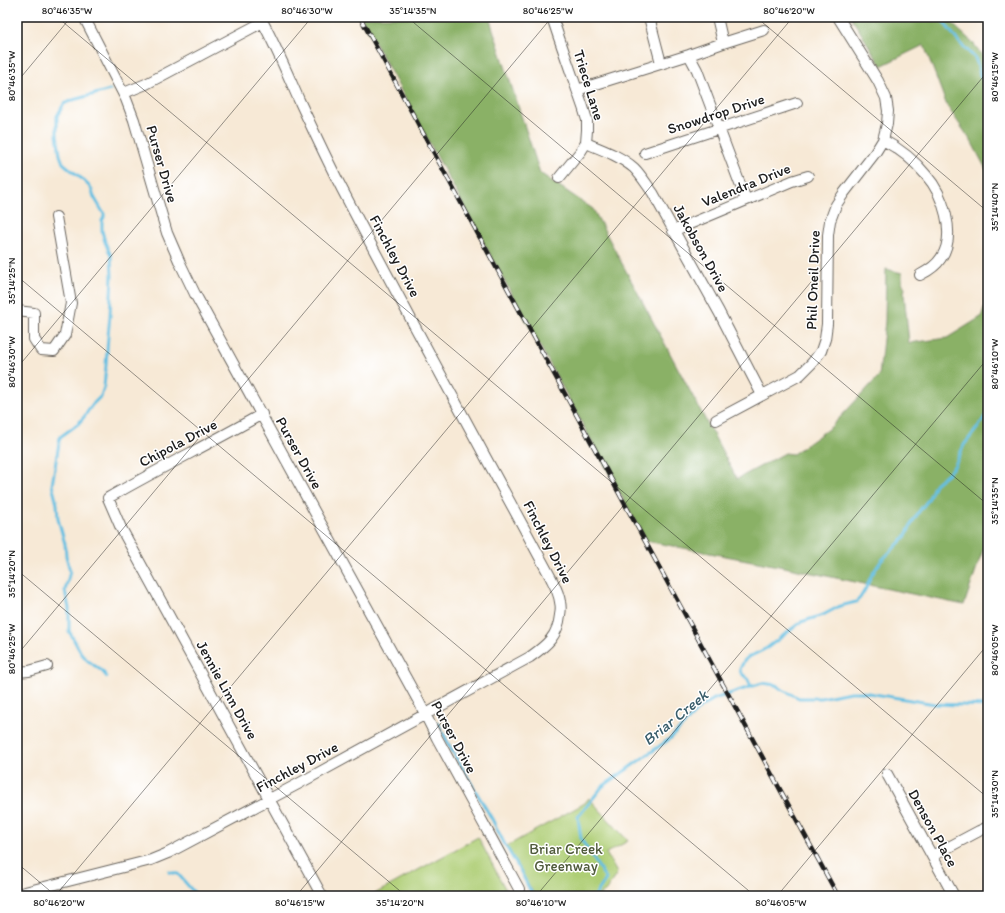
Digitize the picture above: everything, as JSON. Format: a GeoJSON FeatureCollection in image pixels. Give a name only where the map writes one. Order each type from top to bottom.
{"type":"FeatureCollection","features":[{"type":"Feature","properties":{"kind":"street","name":"Purser Drive"},"geometry":{"type":"LineString","coordinates":[[84,17],[124,93],[134,120],[167,233],[195,294],[262,414],[519,889]]}},
{"type":"Feature","properties":{"kind":"street","name":"Triece Lane"},"geometry":{"type":"LineString","coordinates":[[552,17],[587,120],[586,143],[559,178]]}},
{"type":"Feature","properties":{"kind":"street"},"geometry":{"type":"LineString","coordinates":[[649,17],[661,63]]}},
{"type":"Feature","properties":{"kind":"street"},"geometry":{"type":"LineString","coordinates":[[718,17],[723,43]]}},
{"type":"Feature","properties":{"kind":"street","name":"Phil Oneil Drive"},"geometry":{"type":"LineString","coordinates":[[716,420],[800,375],[821,351],[825,339],[828,324],[828,235],[830,222],[836,205],[883,140],[887,124],[888,111],[886,98],[878,81],[838,17]]}},
{"type":"Feature","properties":{"kind":"street"},"geometry":{"type":"LineString","coordinates":[[124,93],[146,84],[262,20]]}},
{"type":"Feature","properties":{"kind":"street","name":"Finchley Drive"},"geometry":{"type":"LineString","coordinates":[[17,894],[151,860],[168,853],[530,657],[547,644],[557,630],[559,623],[561,603],[551,578],[323,152],[262,20]]}},
{"type":"Feature","properties":{"kind":"street"},"geometry":{"type":"LineString","coordinates":[[577,90],[764,30]]}},
{"type":"Feature","properties":{"kind":"street"},"geometry":{"type":"LineString","coordinates":[[689,55],[699,76],[746,200]]}},
{"type":"Feature","properties":{"kind":"street","name":"Snowdrop Drive"},"geometry":{"type":"LineString","coordinates":[[645,153],[797,103]]}},
{"type":"Feature","properties":{"kind":"street"},"geometry":{"type":"LineString","coordinates":[[883,140],[908,156],[927,176],[934,185],[944,207],[948,233],[946,248],[937,264],[920,275]]}},
{"type":"Feature","properties":{"kind":"street","name":"Jakobson Drive"},"geometry":{"type":"LineString","coordinates":[[586,143],[627,162],[642,177],[653,193],[719,312],[762,395]]}},
{"type":"Feature","properties":{"kind":"street","name":"Valendra Drive"},"geometry":{"type":"LineString","coordinates":[[673,231],[792,181],[808,176]]}},
{"type":"Feature","properties":{"kind":"street"},"geometry":{"type":"LineString","coordinates":[[17,311],[34,313],[34,340],[41,350],[54,351],[65,335],[71,303],[56,217]]}},
{"type":"Feature","properties":{"kind":"street","name":"Chipola Drive"},"geometry":{"type":"LineString","coordinates":[[108,498],[262,414]]}},
{"type":"Feature","properties":{"kind":"street","name":"Jennie Linn Drive"},"geometry":{"type":"LineString","coordinates":[[108,498],[122,528],[322,896]]}},
{"type":"Feature","properties":{"kind":"street"},"geometry":{"type":"LineString","coordinates":[[17,672],[29,671],[47,666]]}},
{"type":"Feature","properties":{"kind":"street","name":"Denson Place"},"geometry":{"type":"LineString","coordinates":[[887,774],[954,896]]}},
{"type":"Feature","properties":{"kind":"street"},"geometry":{"type":"LineString","coordinates":[[932,856],[988,827]]}},
{"type":"Feature","properties":{"kind":"green space"},"geometry":{"type":"Polygon","coordinates":[[[361,17],[489,17],[540,173],[593,209],[737,479],[785,453],[793,454],[831,427],[879,376],[885,321],[886,269],[902,273],[902,282],[905,288],[904,293],[909,343],[947,338],[981,317],[988,297],[988,535],[964,605],[784,567],[646,541],[361,17]]]}},
{"type":"Feature","properties":{"kind":"green space"},"geometry":{"type":"Polygon","coordinates":[[[851,17],[945,17],[973,43],[988,63],[988,173],[971,141],[947,106],[924,45],[881,66],[851,17]]]}},
{"type":"Feature","properties":{"kind":"green space","name":"Briar Creek Greenway"},"geometry":{"type":"Polygon","coordinates":[[[589,798],[628,841],[606,853],[617,873],[606,891],[599,896],[535,896],[507,846],[585,803],[589,798]]]}},
{"type":"Feature","properties":{"kind":"green space","name":"Briar Creek Greenway"},"geometry":{"type":"Polygon","coordinates":[[[478,837],[509,896],[371,896],[478,837]]]}},
{"type":"Feature","properties":{"kind":"waterway"},"geometry":{"type":"LineString","coordinates":[[940,17],[958,41],[975,58],[980,75],[988,85]]}},
{"type":"Feature","properties":{"kind":"waterway"},"geometry":{"type":"LineString","coordinates":[[107,677],[81,653],[69,631],[69,608],[65,591],[70,571],[52,485],[60,437],[78,424],[92,405],[101,396],[104,387],[112,276],[111,256],[102,231],[104,214],[94,197],[91,188],[63,163],[60,155],[57,134],[57,116],[64,104],[73,100],[110,90]]}},
{"type":"Feature","properties":{"kind":"waterway"},"geometry":{"type":"LineString","coordinates":[[751,687],[748,679],[741,673],[740,669],[747,658],[767,648],[801,622],[823,615],[840,606],[856,602],[860,598],[871,576],[881,561],[905,537],[913,521],[928,500],[935,484],[955,465],[964,445],[988,412]]}},
{"type":"Feature","properties":{"kind":"waterway","name":"Briar Creek"},"geometry":{"type":"LineString","coordinates":[[595,896],[606,879],[581,839],[578,817],[602,787],[671,738],[701,707],[714,699],[762,683],[776,685],[799,698],[821,698],[850,692],[862,692],[935,704],[988,706]]}},
{"type":"Feature","properties":{"kind":"waterway"},"geometry":{"type":"LineString","coordinates":[[438,723],[533,896]]}},
{"type":"Feature","properties":{"kind":"waterway"},"geometry":{"type":"LineString","coordinates":[[169,872],[178,874],[197,896]]}},
{"type":"Feature","properties":{"kind":"railway"},"geometry":{"type":"LineString","coordinates":[[360,17],[838,896]]}}]}
